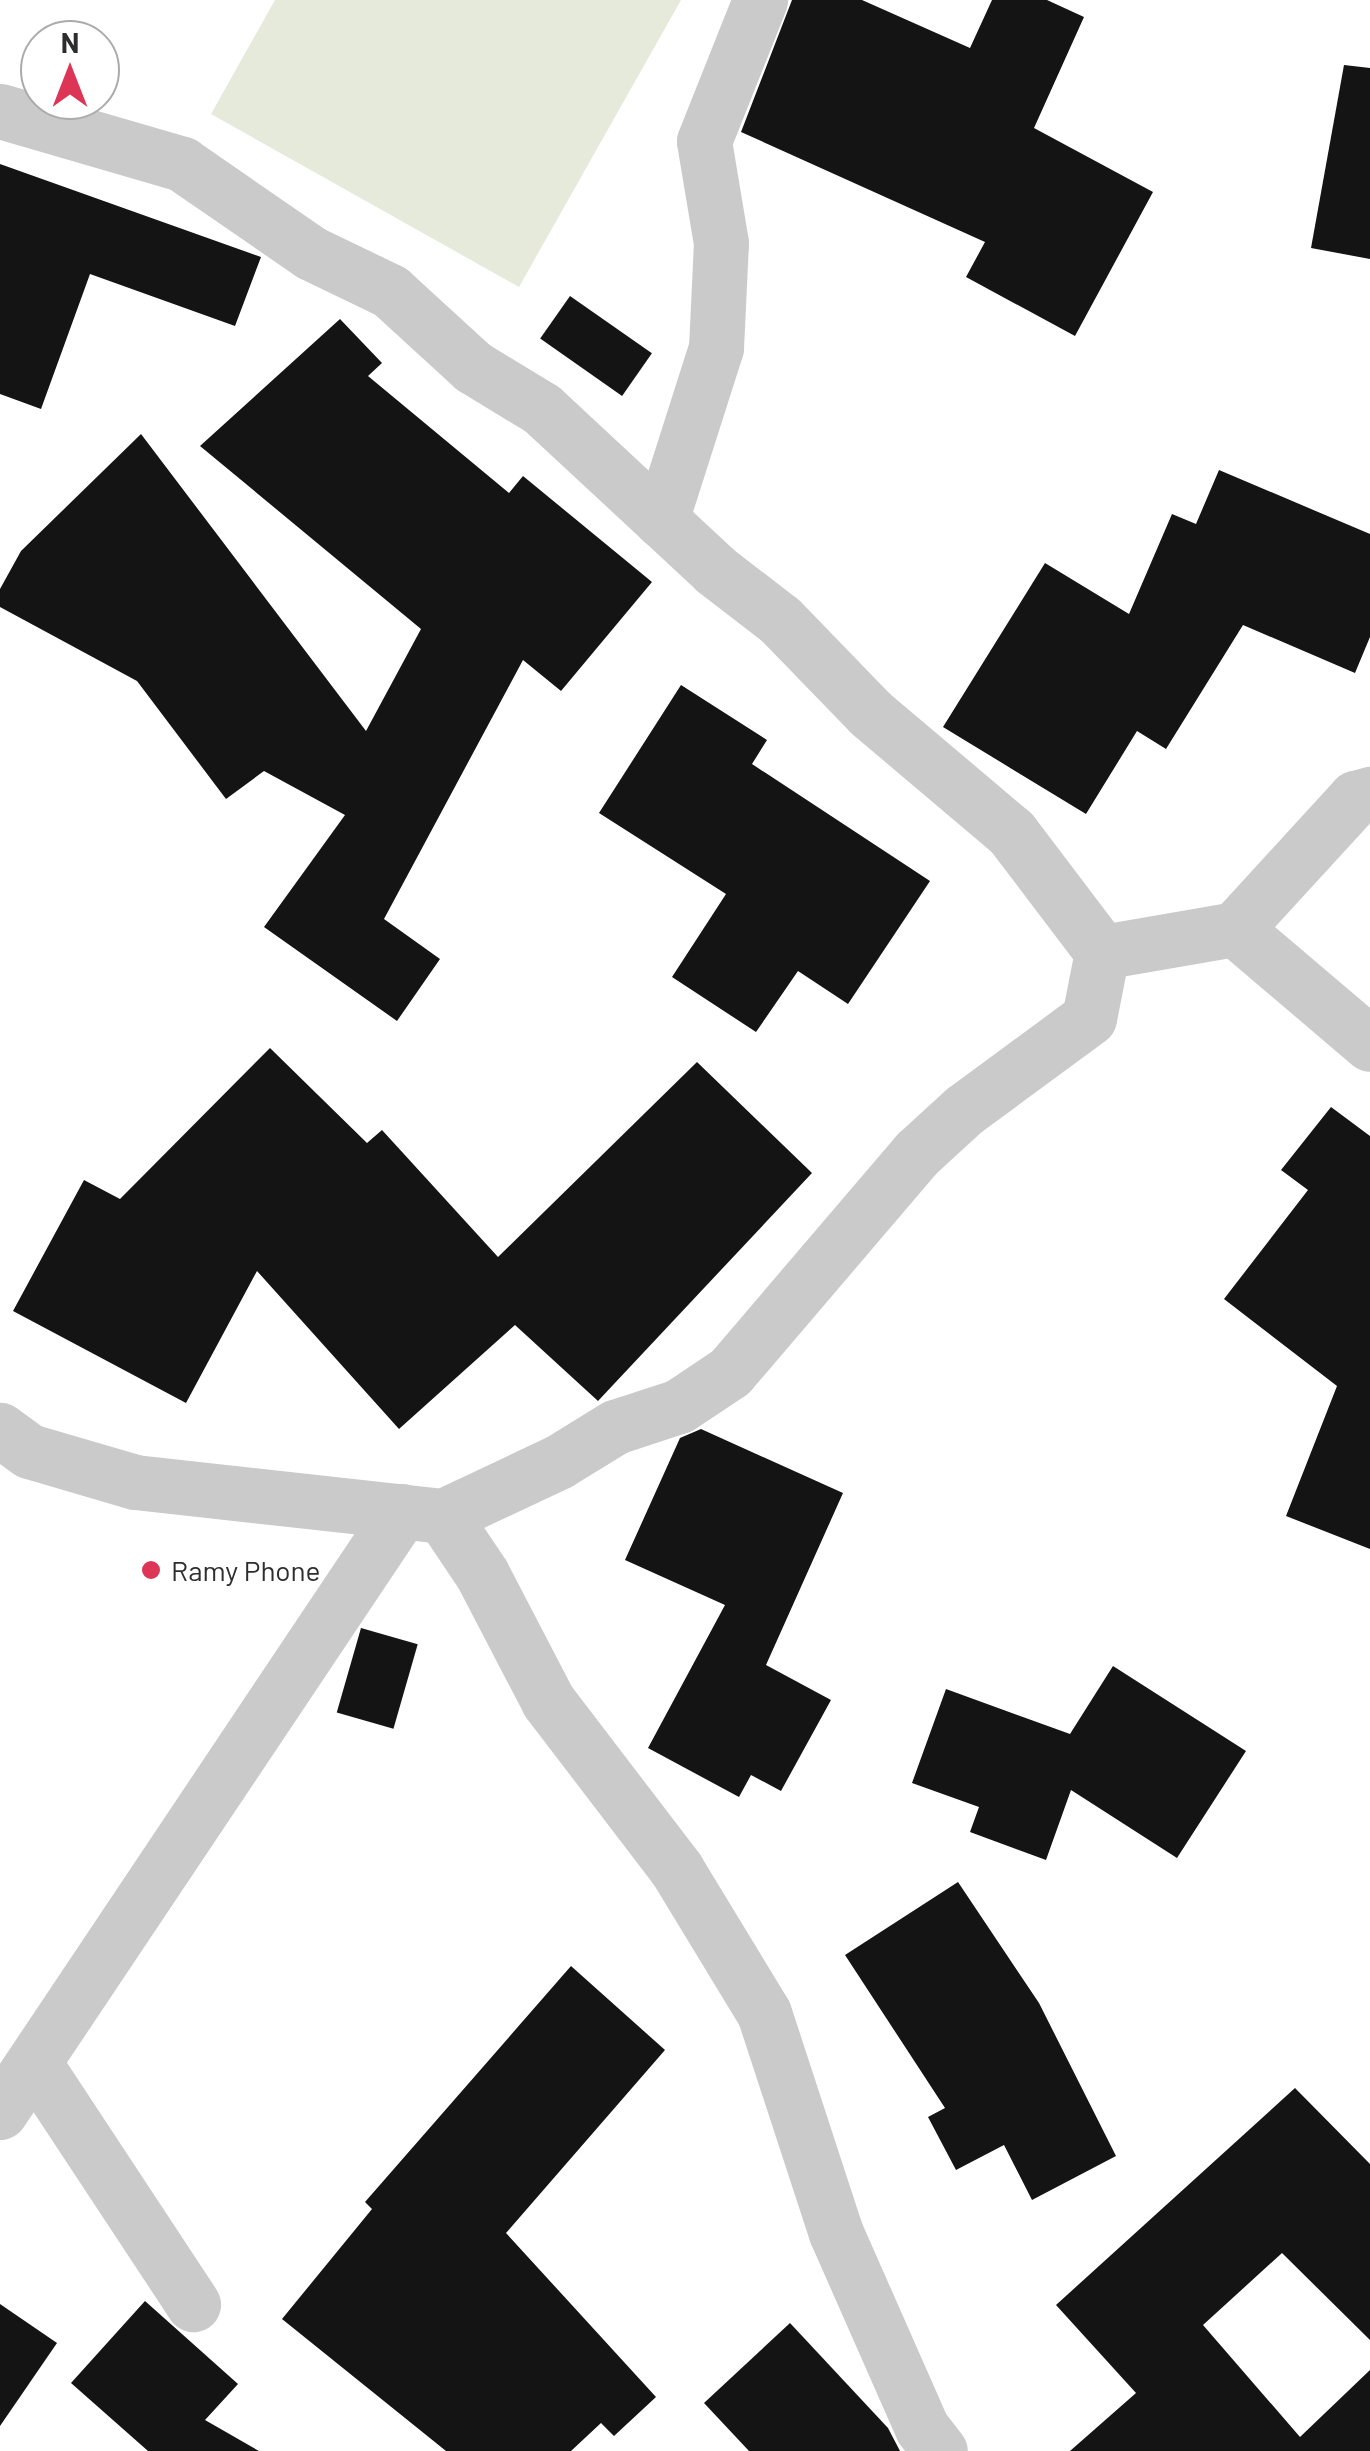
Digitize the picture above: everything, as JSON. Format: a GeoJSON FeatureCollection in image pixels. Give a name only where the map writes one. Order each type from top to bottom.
{"type":"FeatureCollection","features":[{"type":"Feature","properties":{"kind":"street"},"geometry":{"type":"LineString","coordinates":[[661,520],[716,348],[721,243],[704,141],[760,0]]}},
{"type":"Feature","properties":{"kind":"street"},"geometry":{"type":"LineString","coordinates":[[0,111],[182,164],[311,253],[390,291],[474,367],[542,409],[661,520],[780,620],[870,714],[1011,832],[1102,952],[1090,1018],[964,1110],[917,1153],[730,1372],[679,1406],[614,1427],[558,1462],[422,1514],[135,1482],[29,1451],[0,1430]]}},
{"type":"Feature","properties":{"kind":"street"},"geometry":{"type":"LineString","coordinates":[[1102,952],[1235,929],[1354,798],[1370,794]]}},
{"type":"Feature","properties":{"kind":"street"},"geometry":{"type":"LineString","coordinates":[[1235,929],[1370,1044]]}},
{"type":"Feature","properties":{"kind":"street"},"geometry":{"type":"LineString","coordinates":[[0,2112],[422,1514]]}},
{"type":"Feature","properties":{"kind":"street"},"geometry":{"type":"LineString","coordinates":[[422,1514],[482,1574],[548,1701],[677,1870],[764,2014],[836,2233],[922,2428],[940,2451]]}},
{"type":"Feature","properties":{"kind":"street"},"geometry":{"type":"LineString","coordinates":[[34,2063],[193,2304]]}},
{"type":"Feature","properties":{"kind":"shaded area"},"geometry":{"type":"Polygon","coordinates":[[[275,0],[681,0],[519,287],[211,114],[275,0]]]}},
{"type":"Feature","properties":{"kind":"building"},"geometry":{"type":"Polygon","coordinates":[[[792,0],[862,0],[970,48],[992,0],[1047,0],[1084,17],[1034,128],[1153,192],[1075,336],[966,277],[985,242],[741,132],[792,0]]]}},
{"type":"Feature","properties":{"kind":"building"},"geometry":{"type":"Polygon","coordinates":[[[1344,65],[1370,68],[1370,259],[1311,248],[1344,65]]]}},
{"type":"Feature","properties":{"kind":"building"},"geometry":{"type":"Polygon","coordinates":[[[0,164],[261,257],[235,326],[90,274],[41,409],[0,394],[0,164]]]}},
{"type":"Feature","properties":{"kind":"building"},"geometry":{"type":"Polygon","coordinates":[[[570,296],[652,353],[622,396],[540,339],[570,296]]]}},
{"type":"Feature","properties":{"kind":"building"},"geometry":{"type":"Polygon","coordinates":[[[340,319],[382,363],[368,376],[509,493],[523,476],[652,582],[561,691],[523,660],[384,919],[440,959],[397,1021],[264,927],[345,815],[264,771],[226,799],[137,681],[0,607],[0,589],[21,551],[141,434],[366,731],[421,629],[200,446],[340,319]]]}},
{"type":"Feature","properties":{"kind":"building"},"geometry":{"type":"Polygon","coordinates":[[[1219,470],[1370,534],[1370,637],[1355,673],[1243,625],[1166,749],[1137,731],[1086,814],[943,727],[1045,563],[1129,614],[1172,514],[1196,524],[1219,470]]]}},
{"type":"Feature","properties":{"kind":"building"},"geometry":{"type":"Polygon","coordinates":[[[681,685],[767,740],[752,764],[930,881],[848,1004],[798,971],[756,1032],[672,977],[726,894],[599,813],[681,685]]]}},
{"type":"Feature","properties":{"kind":"building"},"geometry":{"type":"Polygon","coordinates":[[[270,1048],[367,1143],[382,1130],[498,1257],[697,1062],[812,1173],[598,1401],[515,1325],[399,1429],[257,1271],[186,1403],[13,1311],[84,1180],[120,1199],[270,1048]]]}},
{"type":"Feature","properties":{"kind":"building"},"geometry":{"type":"Polygon","coordinates":[[[1331,1107],[1370,1136],[1370,1549],[1286,1516],[1337,1386],[1224,1299],[1308,1190],[1281,1170],[1331,1107]]]}},
{"type":"Feature","properties":{"kind":"building"},"geometry":{"type":"Polygon","coordinates":[[[701,1429],[843,1493],[766,1665],[831,1700],[781,1791],[751,1775],[739,1797],[648,1748],[725,1605],[625,1560],[680,1438],[701,1429]]]}},
{"type":"Feature","properties":{"kind":"building"},"geometry":{"type":"Polygon","coordinates":[[[361,1628],[418,1644],[393,1729],[337,1713],[361,1628]]]}},
{"type":"Feature","properties":{"kind":"building"},"geometry":{"type":"Polygon","coordinates":[[[1113,1666],[1246,1751],[1177,1858],[1071,1790],[1046,1860],[970,1832],[979,1807],[912,1783],[946,1689],[1070,1734],[1113,1666]]]}},
{"type":"Feature","properties":{"kind":"building"},"geometry":{"type":"Polygon","coordinates":[[[958,1882],[1039,2003],[1116,2156],[1032,2200],[1004,2145],[956,2170],[928,2117],[945,2108],[845,1955],[958,1882]]]}},
{"type":"Feature","properties":{"kind":"building"},"geometry":{"type":"Polygon","coordinates":[[[571,1966],[665,2050],[506,2233],[656,2397],[614,2436],[601,2423],[571,2451],[446,2451],[282,2319],[372,2209],[365,2202],[571,1966]]]}},
{"type":"Feature","properties":{"kind":"building"},"geometry":{"type":"Polygon","coordinates":[[[1295,2088],[1370,2164],[1370,2340],[1282,2253],[1203,2325],[1300,2437],[1370,2370],[1370,2451],[1070,2451],[1136,2393],[1056,2305],[1295,2088]]]}},
{"type":"Feature","properties":{"kind":"building"},"geometry":{"type":"Polygon","coordinates":[[[145,2301],[238,2384],[205,2420],[259,2451],[148,2451],[71,2383],[145,2301]]]}},
{"type":"Feature","properties":{"kind":"building"},"geometry":{"type":"Polygon","coordinates":[[[0,2304],[57,2343],[0,2426],[0,2304]]]}},
{"type":"Feature","properties":{"kind":"building"},"geometry":{"type":"Polygon","coordinates":[[[790,2323],[888,2428],[900,2451],[749,2451],[704,2403],[790,2323]]]}},
{"type":"Feature","properties":{"kind":"place","name":"Ramy Phone"},"geometry":{"type":"Point","coordinates":[151,1570]}}]}
